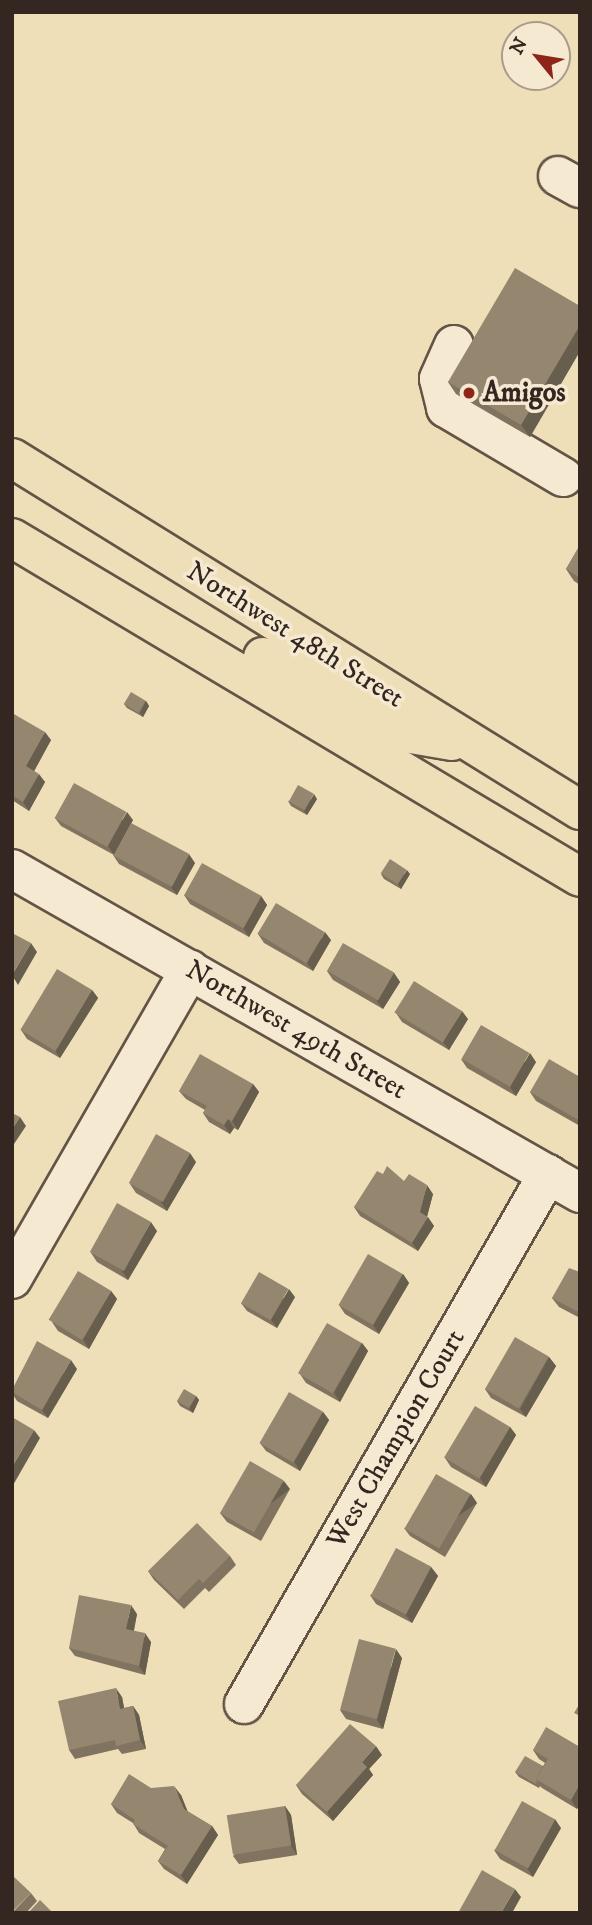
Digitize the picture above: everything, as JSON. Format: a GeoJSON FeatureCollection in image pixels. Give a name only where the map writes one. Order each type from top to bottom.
{"type":"FeatureCollection","features":[{"type":"Feature","properties":{"kind":"main road","name":"Northwest 48th Street"},"geometry":{"type":"LineString","coordinates":[[12,458],[580,810]]}},
{"type":"Feature","properties":{"kind":"main road"},"geometry":{"type":"LineString","coordinates":[[12,511],[388,730],[471,744]]}},
{"type":"Feature","properties":{"kind":"main road"},"geometry":{"type":"LineString","coordinates":[[12,538],[580,877]]}},
{"type":"Feature","properties":{"kind":"street"},"geometry":{"type":"LineString","coordinates":[[454,345],[439,379],[446,408],[563,477]]}},
{"type":"Feature","properties":{"kind":"street","name":"Northwest 49th Street"},"geometry":{"type":"LineString","coordinates":[[12,869],[564,1183]]}},
{"type":"Feature","properties":{"kind":"street"},"geometry":{"type":"LineString","coordinates":[[12,1279],[190,969]]}},
{"type":"Feature","properties":{"kind":"street","name":"West Champion Court"},"geometry":{"type":"LineString","coordinates":[[244,1704],[564,1183]]}},
{"type":"Feature","properties":{"kind":"building"},"geometry":{"type":"Polygon","coordinates":[[[515,268],[580,306],[580,325],[521,425],[448,382],[515,268]]]}},
{"type":"Feature","properties":{"kind":"building"},"geometry":{"type":"Polygon","coordinates":[[[580,545],[580,578],[566,569],[580,545]]]}},
{"type":"Feature","properties":{"kind":"building"},"geometry":{"type":"Polygon","coordinates":[[[131,692],[146,701],[138,713],[124,704],[131,692]]]}},
{"type":"Feature","properties":{"kind":"building"},"geometry":{"type":"Polygon","coordinates":[[[12,713],[45,732],[26,766],[39,774],[23,802],[12,795],[12,713]]]}},
{"type":"Feature","properties":{"kind":"building"},"geometry":{"type":"Polygon","coordinates":[[[74,783],[126,812],[107,847],[55,818],[74,783]]]}},
{"type":"Feature","properties":{"kind":"building"},"geometry":{"type":"Polygon","coordinates":[[[298,785],[314,794],[305,810],[289,802],[298,785]]]}},
{"type":"Feature","properties":{"kind":"building"},"geometry":{"type":"Polygon","coordinates":[[[131,823],[189,854],[172,887],[114,856],[131,823]]]}},
{"type":"Feature","properties":{"kind":"building"},"geometry":{"type":"Polygon","coordinates":[[[390,859],[407,870],[398,884],[381,873],[390,859]]]}},
{"type":"Feature","properties":{"kind":"building"},"geometry":{"type":"Polygon","coordinates":[[[202,863],[261,896],[244,928],[184,895],[202,863]]]}},
{"type":"Feature","properties":{"kind":"building"},"geometry":{"type":"Polygon","coordinates":[[[276,903],[325,932],[306,963],[257,934],[276,903]]]}},
{"type":"Feature","properties":{"kind":"building"},"geometry":{"type":"Polygon","coordinates":[[[12,933],[31,943],[12,975],[12,933]]]}},
{"type":"Feature","properties":{"kind":"building"},"geometry":{"type":"Polygon","coordinates":[[[343,943],[394,972],[378,1000],[327,971],[343,943]]]}},
{"type":"Feature","properties":{"kind":"building"},"geometry":{"type":"Polygon","coordinates":[[[57,969],[92,990],[56,1051],[20,1030],[57,969]]]}},
{"type":"Feature","properties":{"kind":"building"},"geometry":{"type":"Polygon","coordinates":[[[414,981],[462,1011],[443,1043],[394,1012],[414,981]]]}},
{"type":"Feature","properties":{"kind":"building"},"geometry":{"type":"Polygon","coordinates":[[[481,1025],[529,1053],[510,1087],[462,1059],[481,1025]]]}},
{"type":"Feature","properties":{"kind":"building"},"geometry":{"type":"Polygon","coordinates":[[[200,1054],[253,1084],[232,1121],[228,1119],[224,1125],[203,1113],[207,1106],[179,1091],[200,1054]]]}},
{"type":"Feature","properties":{"kind":"building"},"geometry":{"type":"Polygon","coordinates":[[[549,1059],[580,1077],[580,1121],[530,1092],[549,1059]]]}},
{"type":"Feature","properties":{"kind":"building"},"geometry":{"type":"Polygon","coordinates":[[[12,1113],[20,1117],[12,1129],[12,1113]]]}},
{"type":"Feature","properties":{"kind":"building"},"geometry":{"type":"Polygon","coordinates":[[[156,1134],[190,1153],[163,1202],[129,1183],[156,1134]]]}},
{"type":"Feature","properties":{"kind":"building"},"geometry":{"type":"Polygon","coordinates":[[[387,1166],[404,1181],[409,1174],[427,1185],[420,1212],[428,1217],[412,1243],[354,1207],[377,1171],[383,1174],[387,1166]]]}},
{"type":"Feature","properties":{"kind":"building"},"geometry":{"type":"Polygon","coordinates":[[[117,1203],[151,1222],[124,1271],[90,1252],[117,1203]]]}},
{"type":"Feature","properties":{"kind":"building"},"geometry":{"type":"Polygon","coordinates":[[[368,1254],[403,1274],[373,1325],[339,1305],[368,1254]]]}},
{"type":"Feature","properties":{"kind":"building"},"geometry":{"type":"Polygon","coordinates":[[[569,1268],[580,1272],[580,1313],[552,1298],[569,1268]]]}},
{"type":"Feature","properties":{"kind":"building"},"geometry":{"type":"Polygon","coordinates":[[[78,1271],[111,1291],[82,1340],[49,1320],[78,1271]]]}},
{"type":"Feature","properties":{"kind":"building"},"geometry":{"type":"Polygon","coordinates":[[[259,1272],[288,1289],[270,1320],[241,1303],[259,1272]]]}},
{"type":"Feature","properties":{"kind":"building"},"geometry":{"type":"Polygon","coordinates":[[[327,1323],[362,1343],[333,1393],[298,1373],[327,1323]]]}},
{"type":"Feature","properties":{"kind":"building"},"geometry":{"type":"Polygon","coordinates":[[[515,1337],[549,1356],[519,1408],[485,1389],[515,1337]]]}},
{"type":"Feature","properties":{"kind":"building"},"geometry":{"type":"Polygon","coordinates":[[[37,1341],[71,1360],[42,1410],[12,1392],[37,1341]]]}},
{"type":"Feature","properties":{"kind":"building"},"geometry":{"type":"Polygon","coordinates":[[[184,1389],[196,1396],[189,1408],[177,1401],[184,1389]]]}},
{"type":"Feature","properties":{"kind":"building"},"geometry":{"type":"Polygon","coordinates":[[[289,1392],[323,1412],[293,1463],[260,1443],[289,1392]]]}},
{"type":"Feature","properties":{"kind":"building"},"geometry":{"type":"Polygon","coordinates":[[[475,1406],[510,1427],[479,1479],[444,1457],[475,1406]]]}},
{"type":"Feature","properties":{"kind":"building"},"geometry":{"type":"Polygon","coordinates":[[[12,1417],[34,1430],[12,1467],[12,1417]]]}},
{"type":"Feature","properties":{"kind":"building"},"geometry":{"type":"Polygon","coordinates":[[[250,1461],[284,1480],[254,1532],[220,1513],[250,1461]]]}},
{"type":"Feature","properties":{"kind":"building"},"geometry":{"type":"Polygon","coordinates":[[[436,1474],[471,1494],[439,1549],[404,1529],[436,1474]]]}},
{"type":"Feature","properties":{"kind":"building"},"geometry":{"type":"Polygon","coordinates":[[[197,1523],[230,1556],[203,1583],[199,1579],[178,1600],[148,1571],[197,1523]]]}},
{"type":"Feature","properties":{"kind":"building"},"geometry":{"type":"Polygon","coordinates":[[[396,1548],[431,1567],[406,1614],[371,1596],[396,1548]]]}},
{"type":"Feature","properties":{"kind":"building"},"geometry":{"type":"Polygon","coordinates":[[[79,1595],[131,1605],[126,1629],[145,1633],[139,1666],[69,1648],[79,1595]]]}},
{"type":"Feature","properties":{"kind":"building"},"geometry":{"type":"Polygon","coordinates":[[[359,1639],[396,1649],[377,1719],[340,1710],[359,1639]]]}},
{"type":"Feature","properties":{"kind":"building"},"geometry":{"type":"Polygon","coordinates":[[[116,1688],[120,1709],[133,1706],[140,1740],[116,1746],[115,1740],[69,1750],[58,1701],[116,1688]]]}},
{"type":"Feature","properties":{"kind":"building"},"geometry":{"type":"Polygon","coordinates":[[[580,1703],[580,1716],[574,1713],[580,1703]]]}},
{"type":"Feature","properties":{"kind":"building"},"geometry":{"type":"Polygon","coordinates":[[[350,1724],[376,1746],[362,1762],[367,1767],[327,1812],[296,1785],[350,1724]]]}},
{"type":"Feature","properties":{"kind":"building"},"geometry":{"type":"Polygon","coordinates":[[[546,1727],[580,1747],[580,1784],[571,1800],[536,1779],[548,1759],[533,1750],[546,1727]]]}},
{"type":"Feature","properties":{"kind":"building"},"geometry":{"type":"Polygon","coordinates":[[[525,1756],[543,1766],[536,1784],[515,1772],[525,1756]]]}},
{"type":"Feature","properties":{"kind":"building"},"geometry":{"type":"Polygon","coordinates":[[[129,1774],[151,1788],[174,1786],[184,1809],[212,1826],[181,1875],[158,1861],[168,1846],[133,1824],[135,1820],[111,1804],[129,1774]]]}},
{"type":"Feature","properties":{"kind":"building"},"geometry":{"type":"Polygon","coordinates":[[[522,1801],[555,1819],[528,1868],[495,1850],[522,1801]]]}},
{"type":"Feature","properties":{"kind":"building"},"geometry":{"type":"Polygon","coordinates":[[[285,1806],[291,1846],[233,1855],[227,1815],[285,1806]]]}},
{"type":"Feature","properties":{"kind":"building"},"geometry":{"type":"Polygon","coordinates":[[[482,1870],[515,1889],[501,1913],[458,1913],[482,1870]]]}},
{"type":"Feature","properties":{"kind":"building"},"geometry":{"type":"Polygon","coordinates":[[[12,1875],[31,1893],[12,1912],[12,1875]]]}},
{"type":"Feature","properties":{"kind":"building"},"geometry":{"type":"Polygon","coordinates":[[[40,1900],[53,1913],[28,1913],[40,1900]]]}},
{"type":"Feature","properties":{"kind":"place","name":"Amigos"},"geometry":{"type":"Point","coordinates":[469,393]}}]}
